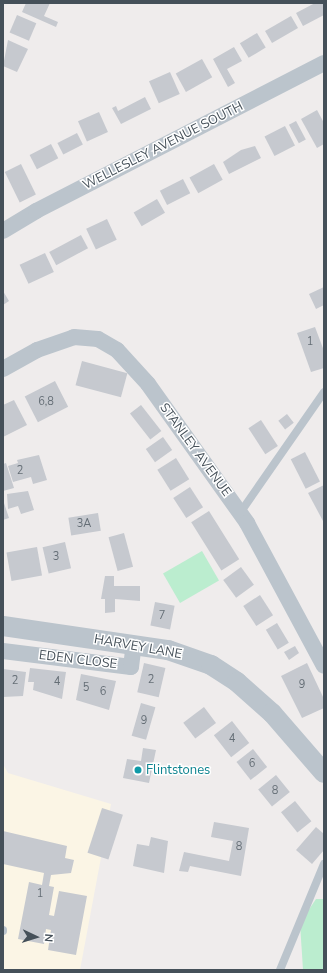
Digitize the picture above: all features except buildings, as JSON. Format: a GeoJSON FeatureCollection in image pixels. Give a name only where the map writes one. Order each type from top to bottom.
{"type":"FeatureCollection","features":[{"type":"Feature","properties":{"kind":"street","name":"WELLESLEY AVENUE SOUTH"},"geometry":{"type":"LineString","coordinates":[[3,231],[36,211],[324,63]]}},
{"type":"Feature","properties":{"kind":"street","name":"STANLEY AVENUE"},"geometry":{"type":"LineString","coordinates":[[3,369],[37,350],[74,337],[98,340],[118,350],[148,384],[240,513],[324,666]]}},
{"type":"Feature","properties":{"kind":"street","name":"HARVEY LANE"},"geometry":{"type":"LineString","coordinates":[[3,626],[134,644],[190,656],[237,682],[272,714],[324,773]]}},
{"type":"Feature","properties":{"kind":"street","name":"EDEN CLOSE"},"geometry":{"type":"LineString","coordinates":[[3,651],[131,667],[134,644]]}},
{"type":"Feature","properties":{"kind":"lane"},"geometry":{"type":"LineString","coordinates":[[240,513],[324,392]]}},
{"type":"Feature","properties":{"kind":"lane"},"geometry":{"type":"LineString","coordinates":[[280,970],[324,864]]}},
{"type":"Feature","properties":{"kind":"shaded area"},"geometry":{"type":"Polygon","coordinates":[[[3,764],[8,773],[111,804],[80,970],[3,970],[3,764]]]}},
{"type":"Feature","properties":{"kind":"green space"},"geometry":{"type":"Polygon","coordinates":[[[202,551],[219,580],[180,603],[163,574],[202,551]]]}},
{"type":"Feature","properties":{"kind":"green space"},"geometry":{"type":"Polygon","coordinates":[[[316,899],[324,899],[324,970],[303,970],[300,923],[316,899]]]}},
{"type":"Feature","properties":{"kind":"place","name":"Flintstones"},"geometry":{"type":"Point","coordinates":[138,770]}}]}
